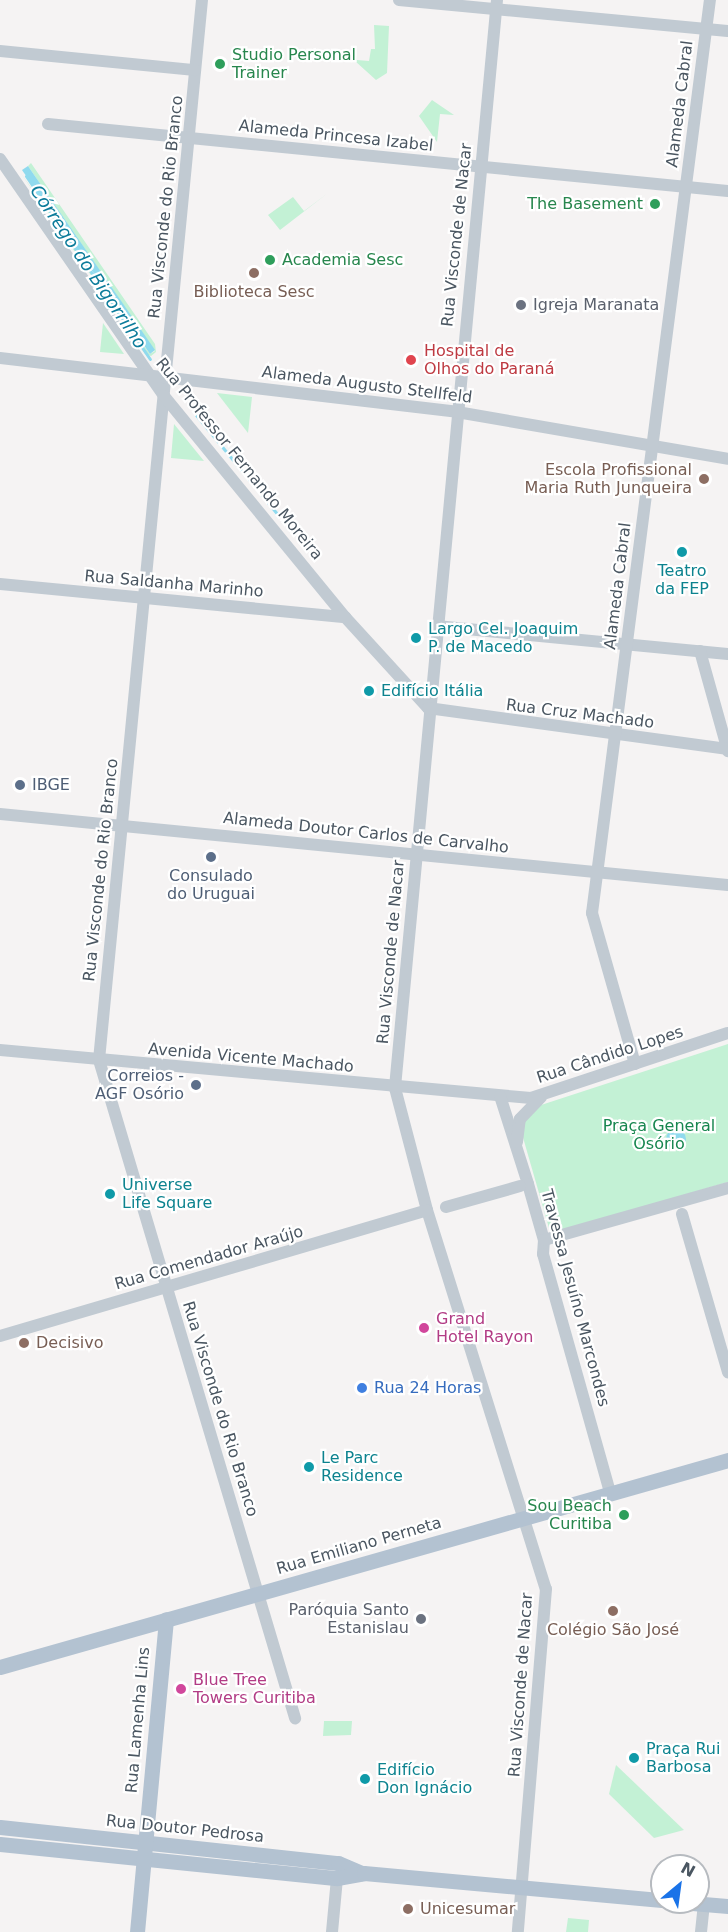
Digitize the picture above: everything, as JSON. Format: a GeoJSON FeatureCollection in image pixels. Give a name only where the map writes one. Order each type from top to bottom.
{"type":"FeatureCollection","features":[{"type":"Feature","properties":{"kind":"main road","name":"Rua Emiliano Perneta"},"geometry":{"type":"LineString","coordinates":[[0,1667],[728,1460]]}},
{"type":"Feature","properties":{"kind":"main road","name":"Rua Lamenha Lins"},"geometry":{"type":"LineString","coordinates":[[137,1932],[166,1619]]}},
{"type":"Feature","properties":{"kind":"main road","name":"Rua Doutor Pedrosa"},"geometry":{"type":"LineString","coordinates":[[0,1827],[145,1843],[265,1863],[337,1878],[364,1873],[650,1899]]}},
{"type":"Feature","properties":{"kind":"main road"},"geometry":{"type":"LineString","coordinates":[[16,1845],[17,1829]]}},
{"type":"Feature","properties":{"kind":"main road"},"geometry":{"type":"LineString","coordinates":[[99,1838],[127,1857]]}},
{"type":"Feature","properties":{"kind":"main road","name":"Rua Doutor Pedrosa"},"geometry":{"type":"LineString","coordinates":[[0,1844],[144,1858],[265,1863],[338,1863],[364,1873]]}},
{"type":"Feature","properties":{"kind":"main road"},"geometry":{"type":"LineString","coordinates":[[710,1904],[728,1906]]}},
{"type":"Feature","properties":{"kind":"street","name":"Rua Visconde do Rio Branco"},"geometry":{"type":"LineString","coordinates":[[202,0],[99,1060],[294,1718]]}},
{"type":"Feature","properties":{"kind":"street"},"geometry":{"type":"LineString","coordinates":[[399,0],[496,5],[728,32]]}},
{"type":"Feature","properties":{"kind":"street","name":"Alameda Cabral"},"geometry":{"type":"LineString","coordinates":[[635,1064],[592,913],[710,0]]}},
{"type":"Feature","properties":{"kind":"street","name":"Rua Visconde de Nacar"},"geometry":{"type":"LineString","coordinates":[[496,5],[428,708],[395,1088],[427,1210],[522,1518],[544,1579],[546,1600],[518,1932]]}},
{"type":"Feature","properties":{"kind":"street"},"geometry":{"type":"LineString","coordinates":[[0,51],[195,70]]}},
{"type":"Feature","properties":{"kind":"street","name":"Alameda Princesa Izabel"},"geometry":{"type":"LineString","coordinates":[[48,124],[728,191]]}},
{"type":"Feature","properties":{"kind":"street","name":"Rua Professor Fernando Moreira"},"geometry":{"type":"LineString","coordinates":[[0,159],[164,396],[345,617],[428,708]]}},
{"type":"Feature","properties":{"kind":"street","name":"Alameda Augusto Stellfeld"},"geometry":{"type":"LineString","coordinates":[[0,358],[457,412],[728,459]]}},
{"type":"Feature","properties":{"kind":"street","name":"Rua Saldanha Marinho"},"geometry":{"type":"LineString","coordinates":[[0,584],[345,617]]}},
{"type":"Feature","properties":{"kind":"street"},"geometry":{"type":"LineString","coordinates":[[436,626],[728,654]]}},
{"type":"Feature","properties":{"kind":"street"},"geometry":{"type":"LineString","coordinates":[[700,651],[728,750]]}},
{"type":"Feature","properties":{"kind":"street","name":"Rua Cruz Machado"},"geometry":{"type":"LineString","coordinates":[[428,708],[728,750]]}},
{"type":"Feature","properties":{"kind":"street","name":"Alameda Doutor Carlos de Carvalho"},"geometry":{"type":"LineString","coordinates":[[0,814],[728,885]]}},
{"type":"Feature","properties":{"kind":"street","name":"Rua Cândido Lopes"},"geometry":{"type":"LineString","coordinates":[[500,1096],[541,1097],[728,1033]]}},
{"type":"Feature","properties":{"kind":"street","name":"Avenida Vicente Machado"},"geometry":{"type":"LineString","coordinates":[[0,1050],[500,1096]]}},
{"type":"Feature","properties":{"kind":"street","name":"Travessa Jesuíno Marcondes"},"geometry":{"type":"LineString","coordinates":[[500,1096],[518,1146],[544,1240],[543,1254],[610,1493]]}},
{"type":"Feature","properties":{"kind":"street","name":"Travessa Jesuíno Marcondes"},"geometry":{"type":"LineString","coordinates":[[518,1146],[520,1119],[541,1097]]}},
{"type":"Feature","properties":{"kind":"street"},"geometry":{"type":"LineString","coordinates":[[446,1208],[520,1186]]}},
{"type":"Feature","properties":{"kind":"street"},"geometry":{"type":"LineString","coordinates":[[544,1240],[728,1188]]}},
{"type":"Feature","properties":{"kind":"street","name":"Rua Comendador Araújo"},"geometry":{"type":"LineString","coordinates":[[0,1336],[427,1210]]}},
{"type":"Feature","properties":{"kind":"street"},"geometry":{"type":"LineString","coordinates":[[682,1214],[728,1372]]}},
{"type":"Feature","properties":{"kind":"street"},"geometry":{"type":"LineString","coordinates":[[332,1932],[337,1878]]}},
{"type":"Feature","properties":{"kind":"street"},"geometry":{"type":"LineString","coordinates":[[701,1932],[703,1914]]}},
{"type":"Feature","properties":{"kind":"green space"},"geometry":{"type":"Polygon","coordinates":[[[374,25],[389,26],[387,73],[376,80],[355,61],[356,55],[357,60],[369,61],[371,49],[375,49],[374,25]]]}},
{"type":"Feature","properties":{"kind":"green space"},"geometry":{"type":"Polygon","coordinates":[[[432,100],[454,115],[440,114],[437,142],[419,116],[432,100]]]}},
{"type":"Feature","properties":{"kind":"green space"},"geometry":{"type":"Polygon","coordinates":[[[31,163],[155,344],[156,352],[151,356],[145,354],[20,172],[150,354],[155,351],[28,166],[31,163]]]}},
{"type":"Feature","properties":{"kind":"green space"},"geometry":{"type":"Polygon","coordinates":[[[328,193],[280,230],[268,215],[293,197],[304,211],[328,193]]]}},
{"type":"Feature","properties":{"kind":"green space"},"geometry":{"type":"Polygon","coordinates":[[[103,323],[124,354],[100,352],[103,323]]]}},
{"type":"Feature","properties":{"kind":"green space"},"geometry":{"type":"Polygon","coordinates":[[[217,393],[252,397],[248,433],[217,393]]]}},
{"type":"Feature","properties":{"kind":"green space"},"geometry":{"type":"Polygon","coordinates":[[[174,424],[204,461],[171,458],[174,424]]]}},
{"type":"Feature","properties":{"kind":"green space","name":"Praça General Osório"},"geometry":{"type":"Polygon","coordinates":[[[728,1044],[728,1182],[558,1232],[549,1228],[520,1127],[535,1107],[728,1044]]]}},
{"type":"Feature","properties":{"kind":"green space"},"geometry":{"type":"Polygon","coordinates":[[[324,1721],[352,1721],[351,1735],[323,1736],[324,1721]]]}},
{"type":"Feature","properties":{"kind":"green space"},"geometry":{"type":"Polygon","coordinates":[[[616,1765],[684,1830],[654,1838],[609,1794],[616,1765]]]}},
{"type":"Feature","properties":{"kind":"green space"},"geometry":{"type":"Polygon","coordinates":[[[568,1918],[589,1920],[588,1932],[566,1932],[568,1918]]]}},
{"type":"Feature","properties":{"kind":"water"},"geometry":{"type":"Polygon","coordinates":[[[28,166],[155,350],[150,354],[22,170],[28,166]]]}},
{"type":"Feature","properties":{"kind":"water"},"geometry":{"type":"Polygon","coordinates":[[[672,1129],[680,1129],[686,1135],[686,1143],[680,1149],[672,1149],[666,1143],[666,1135],[672,1129]]]}},
{"type":"Feature","properties":{"kind":"waterway","name":"Córrego do Bigorrilho"},"geometry":{"type":"LineString","coordinates":[[26,176],[150,359]]}},
{"type":"Feature","properties":{"kind":"waterway","name":"Córrego do Bigorrilho"},"geometry":{"type":"LineString","coordinates":[[196,415],[278,515]]}},
{"type":"Feature","properties":{"kind":"place","name":"Studio Personal Trainer"},"geometry":{"type":"Point","coordinates":[220,64]}},
{"type":"Feature","properties":{"kind":"place","name":"The Basement"},"geometry":{"type":"Point","coordinates":[655,204]}},
{"type":"Feature","properties":{"kind":"place","name":"Academia Sesc"},"geometry":{"type":"Point","coordinates":[270,260]}},
{"type":"Feature","properties":{"kind":"place","name":"Biblioteca Sesc"},"geometry":{"type":"Point","coordinates":[254,273]}},
{"type":"Feature","properties":{"kind":"place","name":"Igreja Maranata"},"geometry":{"type":"Point","coordinates":[521,305]}},
{"type":"Feature","properties":{"kind":"place","name":"Hospital de Olhos do Paraná"},"geometry":{"type":"Point","coordinates":[411,360]}},
{"type":"Feature","properties":{"kind":"place","name":"Escola Profissional Maria Ruth Junqueira"},"geometry":{"type":"Point","coordinates":[704,479]}},
{"type":"Feature","properties":{"kind":"place","name":"Teatro da FEP"},"geometry":{"type":"Point","coordinates":[682,552]}},
{"type":"Feature","properties":{"kind":"place","name":"Largo Cel. Joaquim P. de Macedo"},"geometry":{"type":"Point","coordinates":[416,638]}},
{"type":"Feature","properties":{"kind":"place","name":"Edifício Itália"},"geometry":{"type":"Point","coordinates":[369,691]}},
{"type":"Feature","properties":{"kind":"place","name":"IBGE"},"geometry":{"type":"Point","coordinates":[20,785]}},
{"type":"Feature","properties":{"kind":"place","name":"Consulado do Uruguai"},"geometry":{"type":"Point","coordinates":[211,857]}},
{"type":"Feature","properties":{"kind":"place","name":"Correios - AGF Osório"},"geometry":{"type":"Point","coordinates":[196,1085]}},
{"type":"Feature","properties":{"kind":"place","name":"Universe Life Square"},"geometry":{"type":"Point","coordinates":[110,1194]}},
{"type":"Feature","properties":{"kind":"place","name":"Grand Hotel Rayon"},"geometry":{"type":"Point","coordinates":[424,1328]}},
{"type":"Feature","properties":{"kind":"place","name":"Decisivo"},"geometry":{"type":"Point","coordinates":[24,1343]}},
{"type":"Feature","properties":{"kind":"place","name":"Rua 24 Horas"},"geometry":{"type":"Point","coordinates":[362,1388]}},
{"type":"Feature","properties":{"kind":"place","name":"Le Parc Residence"},"geometry":{"type":"Point","coordinates":[309,1467]}},
{"type":"Feature","properties":{"kind":"place","name":"Sou Beach Curitiba"},"geometry":{"type":"Point","coordinates":[624,1515]}},
{"type":"Feature","properties":{"kind":"place","name":"Colégio São José"},"geometry":{"type":"Point","coordinates":[613,1611]}},
{"type":"Feature","properties":{"kind":"place","name":"Paróquia Santo Estanislau"},"geometry":{"type":"Point","coordinates":[421,1619]}},
{"type":"Feature","properties":{"kind":"place","name":"Blue Tree Towers Curitiba"},"geometry":{"type":"Point","coordinates":[181,1689]}},
{"type":"Feature","properties":{"kind":"place","name":"Praça Rui Barbosa"},"geometry":{"type":"Point","coordinates":[634,1758]}},
{"type":"Feature","properties":{"kind":"place","name":"Edifício Don Ignácio"},"geometry":{"type":"Point","coordinates":[365,1779]}},
{"type":"Feature","properties":{"kind":"place","name":"Unicesumar"},"geometry":{"type":"Point","coordinates":[408,1909]}}]}
